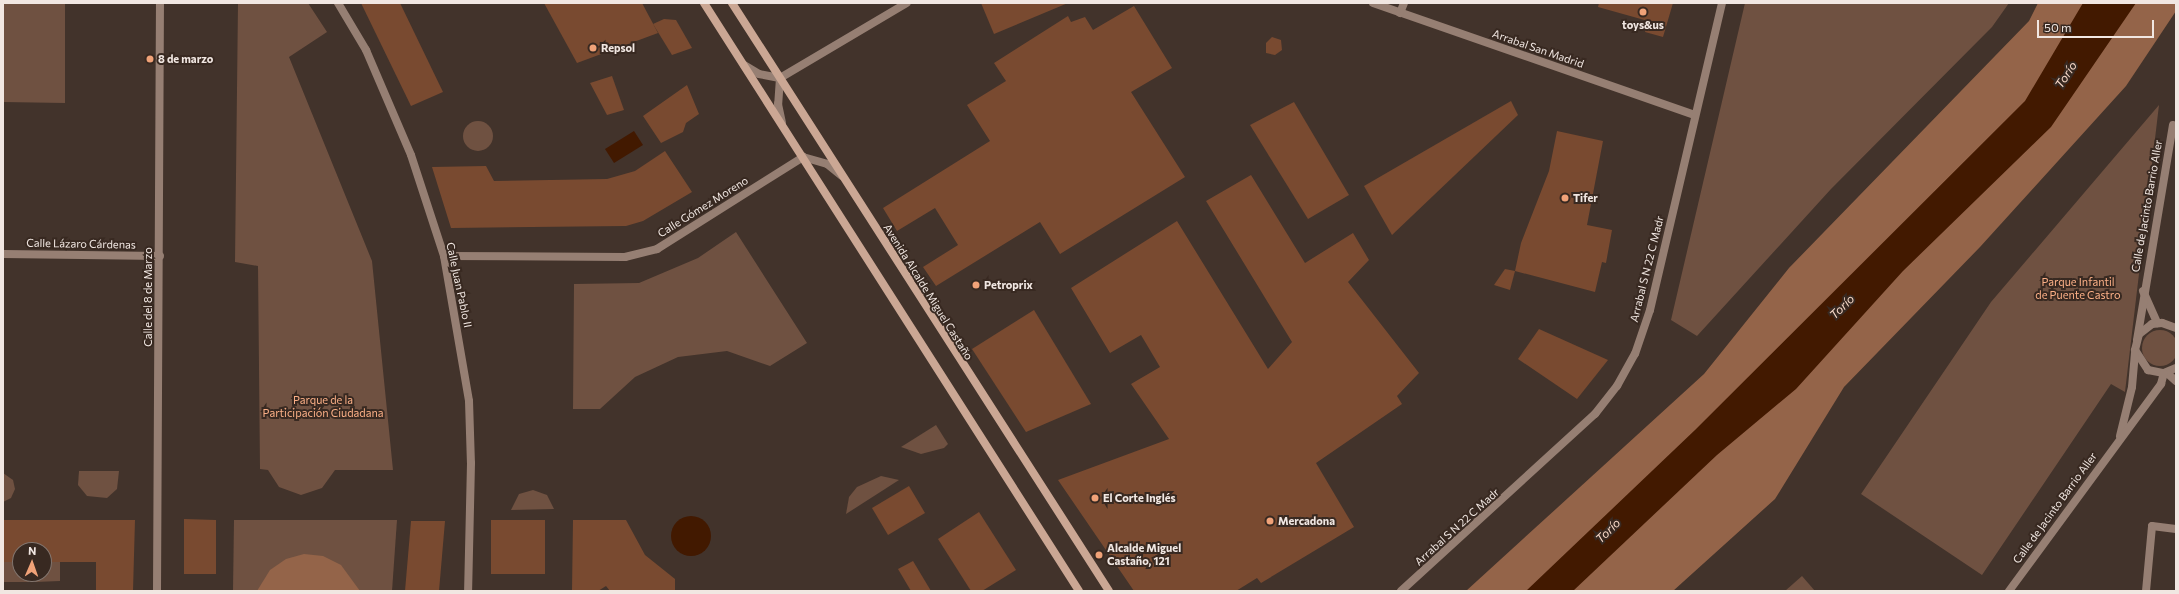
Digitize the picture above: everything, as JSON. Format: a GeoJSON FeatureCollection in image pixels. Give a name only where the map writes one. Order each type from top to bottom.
{"type":"FeatureCollection","features":[{"type":"Feature","properties":{"kind":"main road"},"geometry":{"type":"LineString","coordinates":[[704,3],[782,123],[1079,591]]}},
{"type":"Feature","properties":{"kind":"main road","name":"Avenida Alcalde Miguel Castaño"},"geometry":{"type":"LineString","coordinates":[[732,3],[1109,591]]}},
{"type":"Feature","properties":{"kind":"street","name":"Calle del 8 de Marzo"},"geometry":{"type":"LineString","coordinates":[[157,591],[160,256],[160,3]]}},
{"type":"Feature","properties":{"kind":"street","name":"Calle Juan Pablo II"},"geometry":{"type":"LineString","coordinates":[[338,3],[366,50],[411,155],[444,256],[469,402],[471,463],[468,591]]}},
{"type":"Feature","properties":{"kind":"street"},"geometry":{"type":"LineString","coordinates":[[744,65],[759,74],[780,78],[907,3]]}},
{"type":"Feature","properties":{"kind":"street","name":"Arrabal San Madrid"},"geometry":{"type":"LineString","coordinates":[[1373,3],[1695,115]]}},
{"type":"Feature","properties":{"kind":"street"},"geometry":{"type":"LineString","coordinates":[[1400,12],[1404,3]]}},
{"type":"Feature","properties":{"kind":"street","name":"Arrabal S N 22 C Madr"},"geometry":{"type":"LineString","coordinates":[[1401,591],[1595,414],[1617,386],[1635,354],[1650,310],[1722,3]]}},
{"type":"Feature","properties":{"kind":"street"},"geometry":{"type":"LineString","coordinates":[[780,78],[778,104],[782,123]]}},
{"type":"Feature","properties":{"kind":"street","name":"Calle de Jacinto Barrio Aller"},"geometry":{"type":"LineString","coordinates":[[2120,438],[2132,388],[2135,350],[2143,291],[2173,125]]}},
{"type":"Feature","properties":{"kind":"street","name":"Calle Gómez Moreno"},"geometry":{"type":"LineString","coordinates":[[444,256],[625,256],[657,249],[803,157]]}},
{"type":"Feature","properties":{"kind":"street"},"geometry":{"type":"LineString","coordinates":[[803,157],[826,164],[842,176]]}},
{"type":"Feature","properties":{"kind":"street","name":"Calle Lázaro Cárdenas"},"geometry":{"type":"LineString","coordinates":[[3,254],[160,256]]}},
{"type":"Feature","properties":{"kind":"street"},"geometry":{"type":"LineString","coordinates":[[2143,291],[2157,323]]}},
{"type":"Feature","properties":{"kind":"street"},"geometry":{"type":"LineString","coordinates":[[2137,340],[2142,330],[2157,323],[2167,324],[2176,322]]}},
{"type":"Feature","properties":{"kind":"street"},"geometry":{"type":"LineString","coordinates":[[2167,324],[2176,328]]}},
{"type":"Feature","properties":{"kind":"street"},"geometry":{"type":"LineString","coordinates":[[2135,350],[2148,370],[2166,373],[2176,381]]}},
{"type":"Feature","properties":{"kind":"street"},"geometry":{"type":"LineString","coordinates":[[2166,373],[2176,368]]}},
{"type":"Feature","properties":{"kind":"street","name":"Calle de Jacinto Barrio Aller"},"geometry":{"type":"LineString","coordinates":[[2009,591],[2161,384],[2166,373]]}},
{"type":"Feature","properties":{"kind":"street"},"geometry":{"type":"LineString","coordinates":[[2146,591],[2152,526],[2176,529]]}},
{"type":"Feature","properties":{"kind":"green space"},"geometry":{"type":"Polygon","coordinates":[[[3,3],[65,3],[65,103],[3,102],[3,3]]]}},
{"type":"Feature","properties":{"kind":"green space","name":"Parque de la Participación Ciudadana"},"geometry":{"type":"Polygon","coordinates":[[[238,3],[308,3],[327,32],[289,57],[372,261],[393,470],[335,470],[322,488],[301,495],[279,487],[268,470],[260,469],[258,266],[235,262],[238,3]]]}},
{"type":"Feature","properties":{"kind":"green space"},"geometry":{"type":"Polygon","coordinates":[[[1745,3],[2009,3],[1992,27],[1831,189],[1697,336],[1671,320],[1745,3]]]}},
{"type":"Feature","properties":{"kind":"green space","name":"Parque Infantil de Puente Castro"},"geometry":{"type":"Polygon","coordinates":[[[2159,105],[2125,392],[2111,384],[1982,575],[1861,494],[1991,302],[2159,105]]]}},
{"type":"Feature","properties":{"kind":"green space"},"geometry":{"type":"Polygon","coordinates":[[[478,121],[488,126],[493,136],[488,146],[478,151],[468,146],[463,136],[468,126],[478,121]]]}},
{"type":"Feature","properties":{"kind":"green space"},"geometry":{"type":"Polygon","coordinates":[[[736,232],[807,343],[770,366],[727,351],[678,357],[635,377],[600,409],[573,409],[574,284],[639,283],[698,258],[736,232]]]}},
{"type":"Feature","properties":{"kind":"green space"},"geometry":{"type":"Polygon","coordinates":[[[2164,330],[2173,335],[2177,341],[2177,355],[2173,361],[2164,366],[2156,366],[2147,361],[2143,355],[2142,344],[2147,335],[2153,331],[2164,330]]]}},
{"type":"Feature","properties":{"kind":"green space"},"geometry":{"type":"Polygon","coordinates":[[[936,425],[948,444],[944,448],[921,454],[901,447],[936,425]]]}},
{"type":"Feature","properties":{"kind":"green space"},"geometry":{"type":"Polygon","coordinates":[[[79,471],[119,471],[117,489],[107,498],[87,496],[78,485],[79,471]]]}},
{"type":"Feature","properties":{"kind":"green space"},"geometry":{"type":"Polygon","coordinates":[[[3,473],[13,480],[15,489],[11,498],[3,502],[3,473]]]}},
{"type":"Feature","properties":{"kind":"green space"},"geometry":{"type":"Polygon","coordinates":[[[881,476],[899,480],[846,514],[849,497],[857,487],[881,476]]]}},
{"type":"Feature","properties":{"kind":"green space"},"geometry":{"type":"Polygon","coordinates":[[[533,490],[547,495],[554,509],[511,510],[519,494],[533,490]]]}},
{"type":"Feature","properties":{"kind":"green space"},"geometry":{"type":"Polygon","coordinates":[[[234,520],[397,520],[392,591],[233,591],[234,520]]]}},
{"type":"Feature","properties":{"kind":"green space"},"geometry":{"type":"Polygon","coordinates":[[[3,558],[12,558],[12,582],[3,582],[3,558]]]}},
{"type":"Feature","properties":{"kind":"green space"},"geometry":{"type":"Polygon","coordinates":[[[60,561],[60,581],[52,581],[52,562],[60,561]]]}},
{"type":"Feature","properties":{"kind":"green space"},"geometry":{"type":"Polygon","coordinates":[[[1802,576],[1815,591],[1785,591],[1802,576]]]}},
{"type":"Feature","properties":{"kind":"shaded area"},"geometry":{"type":"Polygon","coordinates":[[[2038,3],[2176,3],[2176,11],[2126,86],[1980,247],[1844,387],[1775,499],[1673,591],[1466,591],[1704,374],[1789,268],[2029,21],[2038,3]]]}},
{"type":"Feature","properties":{"kind":"shaded area"},"geometry":{"type":"Polygon","coordinates":[[[304,554],[323,556],[341,565],[360,591],[257,591],[270,570],[286,559],[304,554]]]}},
{"type":"Feature","properties":{"kind":"water","name":"Torío"},"geometry":{"type":"Polygon","coordinates":[[[2083,3],[2136,3],[2051,127],[1903,271],[1796,389],[1717,455],[1573,591],[1526,591],[1695,430],[2025,101],[2083,3]]]}},
{"type":"Feature","properties":{"kind":"water"},"geometry":{"type":"Polygon","coordinates":[[[634,131],[643,145],[614,163],[605,149],[634,131]]]}},
{"type":"Feature","properties":{"kind":"water"},"geometry":{"type":"Polygon","coordinates":[[[695,516],[702,519],[708,525],[711,536],[710,544],[702,553],[695,556],[687,556],[680,553],[672,544],[671,532],[674,525],[683,517],[695,516]]]}},
{"type":"Feature","properties":{"kind":"building"},"geometry":{"type":"Polygon","coordinates":[[[361,3],[400,3],[443,92],[411,106],[361,3]]]}},
{"type":"Feature","properties":{"kind":"building","name":"Repsol"},"geometry":{"type":"Polygon","coordinates":[[[544,3],[642,3],[658,33],[577,63],[544,3]]]}},
{"type":"Feature","properties":{"kind":"building"},"geometry":{"type":"Polygon","coordinates":[[[981,3],[1068,3],[994,34],[981,3]]]}},
{"type":"Feature","properties":{"kind":"building","name":"toys&us"},"geometry":{"type":"Polygon","coordinates":[[[1599,3],[1673,3],[1663,37],[1645,32],[1648,21],[1598,7],[1599,3]]]}},
{"type":"Feature","properties":{"kind":"building"},"geometry":{"type":"Polygon","coordinates":[[[1134,6],[1172,68],[1131,92],[1185,177],[1060,254],[1040,222],[936,286],[923,267],[958,245],[935,208],[897,231],[883,208],[990,141],[967,105],[1006,81],[994,63],[1068,16],[1071,22],[1085,17],[1093,30],[1134,6]]]}},
{"type":"Feature","properties":{"kind":"building"},"geometry":{"type":"Polygon","coordinates":[[[664,19],[676,20],[692,48],[672,55],[653,24],[664,19]]]}},
{"type":"Feature","properties":{"kind":"building"},"geometry":{"type":"Polygon","coordinates":[[[1272,37],[1281,40],[1282,50],[1275,55],[1266,53],[1266,43],[1272,37]]]}},
{"type":"Feature","properties":{"kind":"building"},"geometry":{"type":"Polygon","coordinates":[[[612,76],[624,110],[607,115],[590,83],[612,76]]]}},
{"type":"Feature","properties":{"kind":"building"},"geometry":{"type":"Polygon","coordinates":[[[687,85],[699,114],[686,123],[683,132],[661,143],[643,116],[687,85]]]}},
{"type":"Feature","properties":{"kind":"building"},"geometry":{"type":"Polygon","coordinates":[[[1511,101],[1518,115],[1392,235],[1364,186],[1511,101]]]}},
{"type":"Feature","properties":{"kind":"building"},"geometry":{"type":"Polygon","coordinates":[[[1294,102],[1349,195],[1308,219],[1250,125],[1294,102]]]}},
{"type":"Feature","properties":{"kind":"building","name":"Tifer"},"geometry":{"type":"Polygon","coordinates":[[[1557,131],[1603,141],[1587,225],[1612,230],[1606,263],[1602,262],[1595,292],[1515,271],[1521,243],[1549,171],[1557,131]]]}},
{"type":"Feature","properties":{"kind":"building"},"geometry":{"type":"Polygon","coordinates":[[[665,151],[692,192],[643,221],[626,226],[451,228],[432,167],[486,166],[494,181],[607,179],[635,171],[665,151]]]}},
{"type":"Feature","properties":{"kind":"building"},"geometry":{"type":"Polygon","coordinates":[[[1251,175],[1305,263],[1353,233],[1369,260],[1348,282],[1419,373],[1397,396],[1402,404],[1316,463],[1354,527],[1261,583],[1257,578],[1236,591],[1134,591],[1058,480],[1169,439],[1131,384],[1160,367],[1141,335],[1110,353],[1071,288],[1177,221],[1268,369],[1292,342],[1206,201],[1251,175]]]}},
{"type":"Feature","properties":{"kind":"building"},"geometry":{"type":"Polygon","coordinates":[[[1505,269],[1515,271],[1510,290],[1494,285],[1505,269]]]}},
{"type":"Feature","properties":{"kind":"building"},"geometry":{"type":"Polygon","coordinates":[[[1034,310],[1091,404],[1026,432],[972,349],[1034,310]]]}},
{"type":"Feature","properties":{"kind":"building"},"geometry":{"type":"Polygon","coordinates":[[[1539,329],[1608,360],[1577,399],[1518,359],[1539,329]]]}},
{"type":"Feature","properties":{"kind":"building"},"geometry":{"type":"Polygon","coordinates":[[[909,486],[925,513],[888,535],[872,508],[909,486]]]}},
{"type":"Feature","properties":{"kind":"building"},"geometry":{"type":"Polygon","coordinates":[[[979,512],[1016,570],[982,591],[971,591],[938,539],[979,512]]]}},
{"type":"Feature","properties":{"kind":"building"},"geometry":{"type":"Polygon","coordinates":[[[184,519],[216,520],[216,574],[184,574],[184,519]]]}},
{"type":"Feature","properties":{"kind":"building"},"geometry":{"type":"Polygon","coordinates":[[[3,520],[135,520],[133,591],[96,591],[96,562],[52,562],[52,542],[12,542],[12,562],[3,562],[3,520]]]}},
{"type":"Feature","properties":{"kind":"building"},"geometry":{"type":"Polygon","coordinates":[[[491,520],[545,520],[545,574],[491,574],[491,520]]]}},
{"type":"Feature","properties":{"kind":"building"},"geometry":{"type":"Polygon","coordinates":[[[573,520],[626,520],[645,555],[675,579],[675,591],[610,591],[606,586],[598,591],[572,591],[573,520]]]}},
{"type":"Feature","properties":{"kind":"building"},"geometry":{"type":"Polygon","coordinates":[[[411,521],[445,521],[439,591],[405,591],[411,521]]]}},
{"type":"Feature","properties":{"kind":"building"},"geometry":{"type":"Polygon","coordinates":[[[913,561],[931,591],[911,591],[898,569],[913,561]]]}},
{"type":"Feature","properties":{"kind":"place","name":"toys&us"},"geometry":{"type":"Point","coordinates":[1643,12]}},
{"type":"Feature","properties":{"kind":"place","name":"Repsol"},"geometry":{"type":"Point","coordinates":[593,48]}},
{"type":"Feature","properties":{"kind":"place","name":"8 de marzo"},"geometry":{"type":"Point","coordinates":[150,59]}},
{"type":"Feature","properties":{"kind":"place","name":"Tifer"},"geometry":{"type":"Point","coordinates":[1565,198]}},
{"type":"Feature","properties":{"kind":"place","name":"Petroprix"},"geometry":{"type":"Point","coordinates":[976,285]}},
{"type":"Feature","properties":{"kind":"place","name":"El Corte Inglés"},"geometry":{"type":"Point","coordinates":[1095,498]}},
{"type":"Feature","properties":{"kind":"place","name":"Mercadona"},"geometry":{"type":"Point","coordinates":[1270,521]}},
{"type":"Feature","properties":{"kind":"place","name":"Alcalde Miguel Castaño, 121"},"geometry":{"type":"Point","coordinates":[1099,555]}}]}
